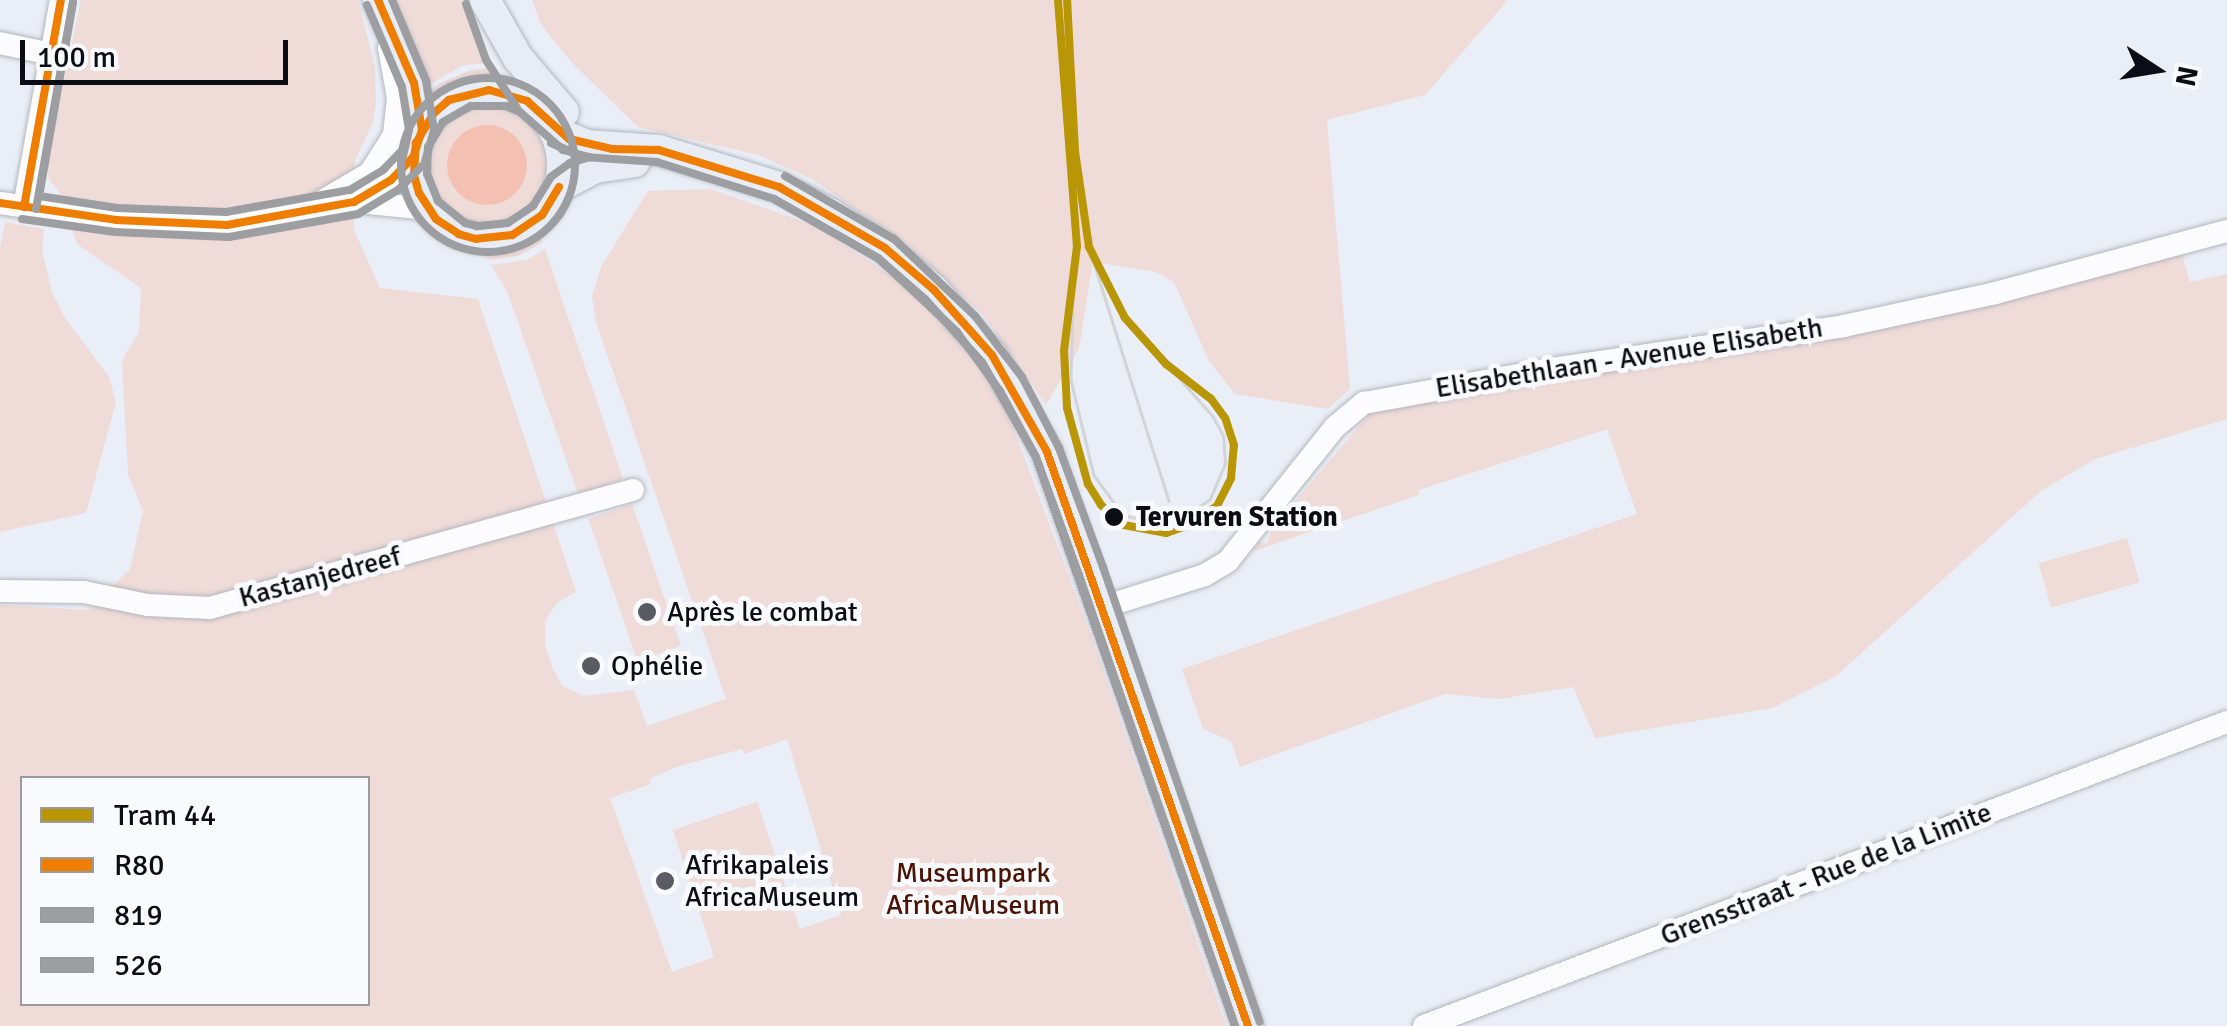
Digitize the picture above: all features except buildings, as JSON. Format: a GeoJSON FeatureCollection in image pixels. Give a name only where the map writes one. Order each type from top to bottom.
{"type":"FeatureCollection","features":[{"type":"Feature","properties":{"kind":"main road"},"geometry":{"type":"LineString","coordinates":[[378,0],[414,84],[418,144],[414,176],[428,209],[459,234],[494,239],[529,227],[552,202],[559,187],[562,159],[556,132]]}},
{"type":"Feature","properties":{"kind":"main road"},"geometry":{"type":"LineString","coordinates":[[482,0],[497,55],[527,102],[556,132],[600,147],[659,150]]}},
{"type":"Feature","properties":{"kind":"main road"},"geometry":{"type":"LineString","coordinates":[[482,0],[518,58],[573,118],[778,188],[861,232],[934,290],[966,324],[1011,384],[1047,452],[1248,1026]]}},
{"type":"Feature","properties":{"kind":"main road"},"geometry":{"type":"LineString","coordinates":[[418,144],[434,113],[468,92],[509,93],[527,102]]}},
{"type":"Feature","properties":{"kind":"main road"},"geometry":{"type":"LineString","coordinates":[[559,187],[576,174],[611,163],[718,168]]}},
{"type":"Feature","properties":{"kind":"street"},"geometry":{"type":"LineString","coordinates":[[61,0],[12,205],[193,226],[227,225],[354,202],[428,209]]}},
{"type":"Feature","properties":{"kind":"street"},"geometry":{"type":"LineString","coordinates":[[311,210],[325,197],[370,173],[394,135],[398,98],[378,0]]}},
{"type":"Feature","properties":{"kind":"street"},"geometry":{"type":"LineString","coordinates":[[0,43],[50,54]]}},
{"type":"Feature","properties":{"kind":"street"},"geometry":{"type":"LineString","coordinates":[[354,202],[392,180],[418,144]]}},
{"type":"Feature","properties":{"kind":"street","name":"Elisabethlaan - Avenue Elisabeth"},"geometry":{"type":"LineString","coordinates":[[1103,607],[1205,575],[1228,561],[1335,426],[1364,403],[1552,368],[1844,326],[1996,293],[2227,231]]}},
{"type":"Feature","properties":{"kind":"street","name":"Kastanjedreef"},"geometry":{"type":"LineString","coordinates":[[0,591],[84,592],[148,605],[210,608],[634,490]]}},
{"type":"Feature","properties":{"kind":"street","name":"Grensstraat - Rue de la Limite"},"geometry":{"type":"LineString","coordinates":[[1424,1026],[2227,722]]}},
{"type":"Feature","properties":{"kind":"green space","name":"Museumpark AfricaMuseum"},"geometry":{"type":"Polygon","coordinates":[[[81,0],[358,0],[375,67],[376,103],[373,123],[355,160],[354,230],[380,288],[478,299],[576,592],[557,603],[545,620],[545,644],[553,669],[562,686],[584,696],[634,690],[647,726],[726,699],[596,322],[592,296],[602,265],[648,191],[711,189],[816,226],[911,289],[955,332],[1005,406],[1093,641],[1226,1026],[0,1026],[0,605],[88,610],[130,569],[143,511],[128,474],[122,360],[139,332],[141,288],[77,244],[59,191],[49,180],[47,160],[81,0]],[[787,739],[744,754],[742,749],[676,767],[650,779],[651,784],[610,798],[672,972],[714,957],[673,830],[757,802],[800,929],[841,915],[787,739]]]}},
{"type":"Feature","properties":{"kind":"green space"},"geometry":{"type":"Polygon","coordinates":[[[393,0],[469,0],[491,62],[462,66],[429,85],[393,0]]]}},
{"type":"Feature","properties":{"kind":"green space"},"geometry":{"type":"Polygon","coordinates":[[[532,0],[1508,0],[1425,95],[1327,120],[1350,389],[1328,409],[1235,394],[1209,361],[1174,282],[1156,272],[1093,262],[1079,349],[1046,405],[984,316],[908,244],[812,179],[758,155],[638,127],[574,65],[541,25],[532,0]]]}},
{"type":"Feature","properties":{"kind":"green space"},"geometry":{"type":"Polygon","coordinates":[[[493,67],[498,80],[458,85],[428,103],[430,91],[438,84],[471,70],[493,67]]]}},
{"type":"Feature","properties":{"kind":"green space"},"geometry":{"type":"Polygon","coordinates":[[[484,103],[515,110],[539,131],[549,161],[542,192],[533,206],[506,223],[490,226],[459,219],[446,210],[436,198],[426,168],[433,137],[454,113],[484,103]],[[466,131],[452,146],[448,167],[461,194],[489,204],[466,131]]]}},
{"type":"Feature","properties":{"kind":"green space"},"geometry":{"type":"Polygon","coordinates":[[[5,222],[44,229],[42,250],[52,292],[65,318],[109,377],[116,402],[86,513],[0,532],[0,248],[5,222]]]}},
{"type":"Feature","properties":{"kind":"green space"},"geometry":{"type":"Polygon","coordinates":[[[539,232],[543,242],[518,256],[489,260],[481,249],[520,243],[539,232]]]}},
{"type":"Feature","properties":{"kind":"green space"},"geometry":{"type":"Polygon","coordinates":[[[545,249],[623,479],[578,494],[507,291],[491,265],[527,260],[545,249]]]}},
{"type":"Feature","properties":{"kind":"green space"},"geometry":{"type":"Polygon","coordinates":[[[2181,251],[2190,282],[2227,274],[2227,419],[2095,459],[2041,491],[1836,676],[1772,708],[1595,738],[1573,687],[1499,699],[1445,694],[1240,767],[1231,741],[1203,729],[1182,669],[1637,514],[1607,429],[1419,490],[1419,495],[1251,552],[1260,542],[1267,544],[1271,530],[1370,413],[2031,294],[2181,251]]]}},
{"type":"Feature","properties":{"kind":"green space"},"geometry":{"type":"Polygon","coordinates":[[[632,504],[681,646],[637,661],[589,519],[632,504]]]}},
{"type":"Feature","properties":{"kind":"green space"},"geometry":{"type":"Polygon","coordinates":[[[2127,538],[2140,582],[2051,608],[2039,563],[2127,538]]]}},
{"type":"Feature","properties":{"kind":"shaded area"},"geometry":{"type":"Polygon","coordinates":[[[487,125],[502,128],[515,137],[524,150],[524,180],[515,193],[502,202],[487,205],[472,202],[459,193],[450,180],[447,165],[450,150],[459,137],[472,128],[487,125]]]}},
{"type":"Feature","properties":{"kind":"tram line","name":"44"},"geometry":{"type":"LineString","coordinates":[[1058,0],[1077,246],[1064,350],[1067,408],[1088,484],[1101,505],[1124,525],[1166,533],[1192,524],[1217,506],[1231,478],[1234,445],[1225,418],[1211,399],[1166,364],[1125,318],[1089,247],[1075,151],[1067,0]]}},
{"type":"Feature","properties":{"kind":"tram line"},"geometry":{"type":"LineString","coordinates":[[1089,247],[1169,501]]}},
{"type":"Feature","properties":{"kind":"tram line"},"geometry":{"type":"LineString","coordinates":[[1073,303],[1071,380],[1094,475],[1123,515],[1157,523],[1179,520],[1210,499],[1225,463],[1223,436],[1213,417],[1166,364]]}},
{"type":"Feature","properties":{"kind":"transit line","name":"R80"},"geometry":{"type":"LineString","coordinates":[[24,207],[61,0]]}},
{"type":"Feature","properties":{"kind":"transit line","name":"R80"},"geometry":{"type":"LineString","coordinates":[[378,0],[414,83],[422,130],[413,157]]}},
{"type":"Feature","properties":{"kind":"transit line","name":"526"},"geometry":{"type":"LineString","coordinates":[[392,0],[426,81],[434,130],[425,161]]}},
{"type":"Feature","properties":{"kind":"transit line","name":"819"},"geometry":{"type":"LineString","coordinates":[[36,209],[73,2]]}},
{"type":"Feature","properties":{"kind":"transit line","name":"526"},"geometry":{"type":"LineString","coordinates":[[73,2],[39,196],[117,208],[226,212],[350,190],[383,170],[404,148]]}},
{"type":"Feature","properties":{"kind":"transit line","name":"819"},"geometry":{"type":"LineString","coordinates":[[466,4],[486,60],[517,108]]}},
{"type":"Feature","properties":{"kind":"transit line","name":"819"},"geometry":{"type":"LineString","coordinates":[[367,5],[402,87],[409,130],[401,164]]}},
{"type":"Feature","properties":{"kind":"transit line","name":"819"},"geometry":{"type":"LineString","coordinates":[[488,78],[521,85],[549,104],[568,132],[575,165],[568,198],[549,226],[521,245],[488,252],[455,245],[427,226],[408,198],[401,165],[408,132],[427,104],[455,85],[488,78]]}},
{"type":"Feature","properties":{"kind":"transit line","name":"R80"},"geometry":{"type":"LineString","coordinates":[[559,187],[542,215],[512,235],[476,239],[459,234],[436,219],[419,193],[414,176],[416,143],[434,113],[449,100],[489,90],[527,101],[569,139],[612,149],[659,150],[779,187],[885,248],[934,290],[992,355],[1047,452],[1248,1026]]}},
{"type":"Feature","properties":{"kind":"transit line","name":"526"},"geometry":{"type":"LineString","coordinates":[[471,106],[506,106],[520,112],[563,150],[590,157],[570,163],[551,177],[533,206],[508,223],[465,223],[438,201],[427,174],[428,147],[443,122],[471,106]]}},
{"type":"Feature","properties":{"kind":"transit line","name":"819"},"geometry":{"type":"LineString","coordinates":[[551,143],[584,157],[657,162],[774,199],[878,258],[925,299],[982,362],[1036,457],[1235,1026]]}},
{"type":"Feature","properties":{"kind":"transit line","name":"R80"},"geometry":{"type":"LineString","coordinates":[[0,203],[116,220],[227,225],[354,202],[391,180],[413,157]]}},
{"type":"Feature","properties":{"kind":"transit line","name":"819"},"geometry":{"type":"LineString","coordinates":[[22,219],[115,232],[229,237],[358,214],[398,190],[422,166]]}},
{"type":"Feature","properties":{"kind":"transit line","name":"526"},"geometry":{"type":"LineString","coordinates":[[785,176],[892,238]]}},
{"type":"Feature","properties":{"kind":"transit line","name":"526"},"geometry":{"type":"LineString","coordinates":[[774,199],[878,258],[957,332],[1000,391],[1036,457],[1235,1026]]}},
{"type":"Feature","properties":{"kind":"transit line","name":"526"},"geometry":{"type":"LineString","coordinates":[[893,238],[975,316]]}},
{"type":"Feature","properties":{"kind":"transit line","name":"526"},"geometry":{"type":"LineString","coordinates":[[975,316],[1022,377]]}},
{"type":"Feature","properties":{"kind":"transit line","name":"526"},"geometry":{"type":"LineString","coordinates":[[1022,377],[1059,448],[1103,567],[1260,1022]]}},
{"type":"Feature","properties":{"kind":"place","name":"Tervuren Station"},"geometry":{"type":"Point","coordinates":[1114,517]}},
{"type":"Feature","properties":{"kind":"place","name":"Après le combat"},"geometry":{"type":"Point","coordinates":[647,612]}},
{"type":"Feature","properties":{"kind":"place","name":"Ophélie"},"geometry":{"type":"Point","coordinates":[591,666]}},
{"type":"Feature","properties":{"kind":"place","name":"Afrikapaleis AfricaMuseum"},"geometry":{"type":"Point","coordinates":[665,881]}}]}
